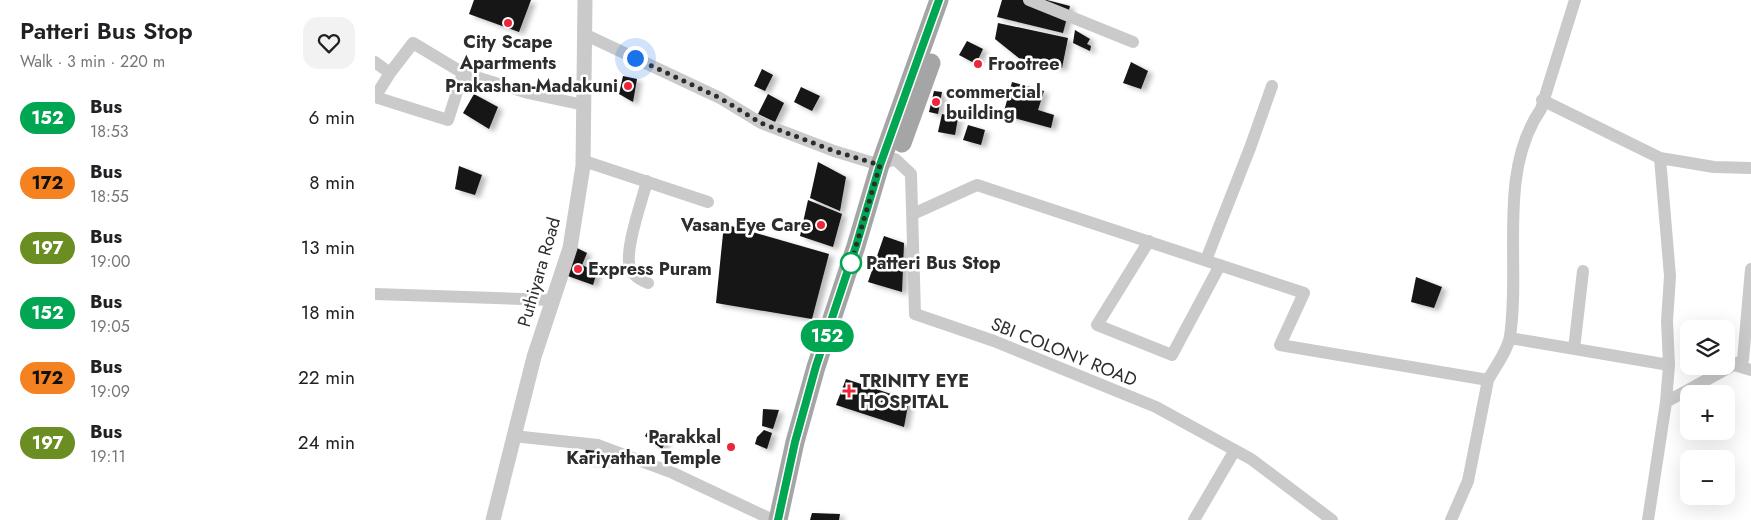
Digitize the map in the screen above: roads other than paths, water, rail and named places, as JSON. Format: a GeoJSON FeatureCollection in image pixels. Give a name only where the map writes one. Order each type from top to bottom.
{"type":"FeatureCollection","features":[{"type":"Feature","properties":{"kind":"main road"},"geometry":{"type":"LineString","coordinates":[[778,520],[804,409],[939,0]]}},
{"type":"Feature","properties":{"kind":"main road"},"geometry":{"type":"LineString","coordinates":[[791,520],[816,412],[887,162],[952,0]]}},
{"type":"Feature","properties":{"kind":"street","name":"Puthiyara Road"},"geometry":{"type":"LineString","coordinates":[[493,520],[534,357],[570,248],[583,161],[585,0]]}},
{"type":"Feature","properties":{"kind":"street"},"geometry":{"type":"LineString","coordinates":[[1029,0],[1133,42]]}},
{"type":"Feature","properties":{"kind":"street"},"geometry":{"type":"LineString","coordinates":[[1451,520],[1468,481],[1488,380],[1510,338],[1517,167],[1531,123],[1541,109],[1542,100],[1575,0]]}},
{"type":"Feature","properties":{"kind":"street"},"geometry":{"type":"LineString","coordinates":[[584,34],[720,98],[761,123],[834,151],[887,162]]}},
{"type":"Feature","properties":{"kind":"street"},"geometry":{"type":"LineString","coordinates":[[463,73],[448,120],[375,97],[389,72],[413,43],[463,73],[528,93],[584,105]]}},
{"type":"Feature","properties":{"kind":"street"},"geometry":{"type":"LineString","coordinates":[[375,62],[389,72]]}},
{"type":"Feature","properties":{"kind":"street"},"geometry":{"type":"LineString","coordinates":[[1206,260],[1272,86]]}},
{"type":"Feature","properties":{"kind":"street"},"geometry":{"type":"LineString","coordinates":[[1542,100],[1660,158],[1714,168],[1751,168]]}},
{"type":"Feature","properties":{"kind":"street"},"geometry":{"type":"LineString","coordinates":[[1648,520],[1666,402],[1669,365],[1667,321],[1670,276],[1660,158]]}},
{"type":"Feature","properties":{"kind":"street"},"geometry":{"type":"LineString","coordinates":[[583,161],[708,202]]}},
{"type":"Feature","properties":{"kind":"street","name":"SBI COLONY ROAD"},"geometry":{"type":"LineString","coordinates":[[887,162],[911,174],[915,314],[994,341],[1156,407],[1235,450],[1290,486],[1332,520]]}},
{"type":"Feature","properties":{"kind":"street"},"geometry":{"type":"LineString","coordinates":[[647,181],[632,234],[629,257],[630,269],[635,275],[648,283]]}},
{"type":"Feature","properties":{"kind":"street"},"geometry":{"type":"LineString","coordinates":[[913,214],[977,185],[1304,293],[1280,345],[1488,380]]}},
{"type":"Feature","properties":{"kind":"street"},"geometry":{"type":"LineString","coordinates":[[1149,241],[1097,324],[1172,355],[1220,265]]}},
{"type":"Feature","properties":{"kind":"street"},"geometry":{"type":"LineString","coordinates":[[1735,364],[1743,360],[1751,269]]}},
{"type":"Feature","properties":{"kind":"street"},"geometry":{"type":"LineString","coordinates":[[1573,348],[1583,271]]}},
{"type":"Feature","properties":{"kind":"street"},"geometry":{"type":"LineString","coordinates":[[375,294],[553,300]]}},
{"type":"Feature","properties":{"kind":"street"},"geometry":{"type":"LineString","coordinates":[[1510,338],[1669,365]]}},
{"type":"Feature","properties":{"kind":"street"},"geometry":{"type":"LineString","coordinates":[[1735,365],[1751,370]]}},
{"type":"Feature","properties":{"kind":"street"},"geometry":{"type":"LineString","coordinates":[[1666,402],[1716,375]]}},
{"type":"Feature","properties":{"kind":"street"},"geometry":{"type":"LineString","coordinates":[[513,436],[598,445],[673,473],[773,520]]}},
{"type":"Feature","properties":{"kind":"street"},"geometry":{"type":"LineString","coordinates":[[1194,520],[1235,450]]}},
{"type":"Feature","properties":{"kind":"place","name":"City Scape Apartments"},"geometry":{"type":"Point","coordinates":[508,23]}},
{"type":"Feature","properties":{"kind":"place","name":"Frootree"},"geometry":{"type":"Point","coordinates":[978,64]}},
{"type":"Feature","properties":{"kind":"place","name":"Prakashan-Madakuni"},"geometry":{"type":"Point","coordinates":[628,86]}},
{"type":"Feature","properties":{"kind":"place","name":"commercial building"},"geometry":{"type":"Point","coordinates":[936,102]}},
{"type":"Feature","properties":{"kind":"place","name":"Vasan Eye Care"},"geometry":{"type":"Point","coordinates":[821,225]}},
{"type":"Feature","properties":{"kind":"place","name":"Patteri Bus Stop"},"geometry":{"type":"Point","coordinates":[851,263]}},
{"type":"Feature","properties":{"kind":"place","name":"Express Puram"},"geometry":{"type":"Point","coordinates":[578,269]}},
{"type":"Feature","properties":{"kind":"place","name":"TRINITY EYE HOSPITAL"},"geometry":{"type":"Point","coordinates":[849,391]}},
{"type":"Feature","properties":{"kind":"place","name":"Parakkal Kariyathan Temple"},"geometry":{"type":"Point","coordinates":[731,447]}}]}
